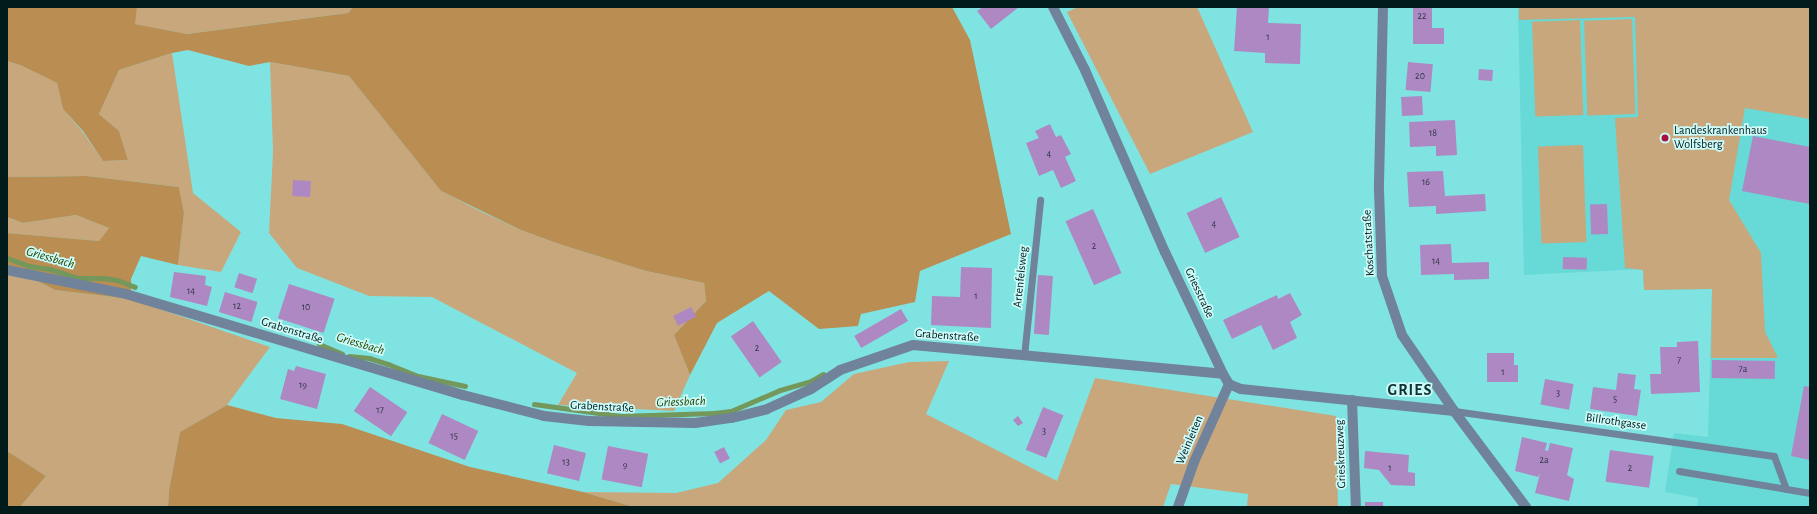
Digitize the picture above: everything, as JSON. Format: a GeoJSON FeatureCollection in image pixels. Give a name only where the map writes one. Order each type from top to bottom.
{"type":"FeatureCollection","features":[{"type":"Feature","properties":{"kind":"street","name":"Griesstraße"},"geometry":{"type":"LineString","coordinates":[[1052,7],[1085,70],[1165,252],[1229,384]]}},
{"type":"Feature","properties":{"kind":"street","name":"Koschatstraße"},"geometry":{"type":"LineString","coordinates":[[1382,7],[1379,190],[1382,276],[1402,335],[1454,411],[1526,507]]}},
{"type":"Feature","properties":{"kind":"street","name":"Grabenstraße"},"geometry":{"type":"LineString","coordinates":[[7,270],[126,294],[448,391],[544,416],[590,421],[695,423],[732,418],[767,409],[811,389],[840,370],[913,345],[1223,374]]}},
{"type":"Feature","properties":{"kind":"street"},"geometry":{"type":"LineString","coordinates":[[1229,384],[1241,389],[1454,411]]}},
{"type":"Feature","properties":{"kind":"street","name":"Weinleiten"},"geometry":{"type":"LineString","coordinates":[[1178,507],[1194,462],[1229,384]]}},
{"type":"Feature","properties":{"kind":"street","name":"Grieskreuzweg"},"geometry":{"type":"LineString","coordinates":[[1352,400],[1356,507]]}},
{"type":"Feature","properties":{"kind":"lane","name":"Artenfelsweg"},"geometry":{"type":"LineString","coordinates":[[1024,356],[1040,200]]}},
{"type":"Feature","properties":{"kind":"lane","name":"Billrothgasse"},"geometry":{"type":"LineString","coordinates":[[1454,411],[1774,456],[1786,489]]}},
{"type":"Feature","properties":{"kind":"lane"},"geometry":{"type":"LineString","coordinates":[[1678,471],[1810,493]]}},
{"type":"Feature","properties":{"kind":"shaded area"},"geometry":{"type":"Polygon","coordinates":[[[7,7],[137,7],[135,24],[187,34],[348,13],[353,7],[952,7],[970,40],[1011,234],[920,271],[915,302],[861,314],[858,326],[819,329],[769,291],[717,323],[690,375],[674,335],[706,301],[704,283],[646,271],[559,244],[521,230],[441,191],[349,76],[270,62],[249,66],[188,50],[172,53],[119,70],[99,114],[119,131],[128,160],[103,161],[83,131],[63,109],[57,83],[20,65],[7,61],[7,7]]]}},
{"type":"Feature","properties":{"kind":"shaded area"},"geometry":{"type":"Polygon","coordinates":[[[137,7],[353,7],[348,13],[187,34],[134,24],[137,7]]]}},
{"type":"Feature","properties":{"kind":"shaded area"},"geometry":{"type":"Polygon","coordinates":[[[1078,7],[1197,7],[1253,132],[1150,174],[1067,12],[1078,7]]]}},
{"type":"Feature","properties":{"kind":"shaded area","name":"Landeskrankenhaus Wolfsberg"},"geometry":{"type":"Polygon","coordinates":[[[1518,7],[1810,7],[1810,507],[1697,507],[1698,498],[1665,492],[1674,433],[1708,437],[1712,289],[1644,290],[1643,269],[1524,275],[1518,7]]]}},
{"type":"Feature","properties":{"kind":"shaded area"},"geometry":{"type":"Polygon","coordinates":[[[1519,7],[1810,7],[1810,119],[1745,108],[1729,200],[1761,253],[1765,332],[1778,358],[1711,358],[1712,289],[1644,290],[1643,270],[1625,268],[1615,118],[1638,117],[1635,17],[1519,20],[1519,7]]]}},
{"type":"Feature","properties":{"kind":"shaded area"},"geometry":{"type":"Polygon","coordinates":[[[1632,19],[1635,114],[1587,116],[1584,21],[1632,19]]]}},
{"type":"Feature","properties":{"kind":"shaded area"},"geometry":{"type":"Polygon","coordinates":[[[1580,20],[1583,115],[1535,117],[1532,22],[1580,20]]]}},
{"type":"Feature","properties":{"kind":"shaded area"},"geometry":{"type":"Polygon","coordinates":[[[172,53],[193,193],[241,232],[221,272],[178,265],[184,213],[179,187],[87,176],[7,177],[7,61],[20,65],[57,83],[63,109],[82,131],[103,161],[128,160],[119,131],[99,114],[119,70],[172,53]]]}},
{"type":"Feature","properties":{"kind":"shaded area"},"geometry":{"type":"Polygon","coordinates":[[[270,62],[349,76],[441,191],[480,211],[521,230],[559,244],[646,271],[704,283],[706,301],[674,335],[690,375],[674,411],[558,405],[577,373],[432,297],[369,296],[297,268],[269,233],[273,152],[270,62]]]}},
{"type":"Feature","properties":{"kind":"shaded area"},"geometry":{"type":"Polygon","coordinates":[[[1583,145],[1586,242],[1541,244],[1538,147],[1583,145]]]}},
{"type":"Feature","properties":{"kind":"shaded area"},"geometry":{"type":"Polygon","coordinates":[[[87,176],[179,187],[184,213],[178,265],[141,256],[131,279],[131,299],[55,290],[7,265],[7,233],[99,241],[109,228],[76,215],[23,223],[7,217],[7,177],[87,176]]]}},
{"type":"Feature","properties":{"kind":"shaded area"},"geometry":{"type":"Polygon","coordinates":[[[76,215],[109,228],[99,241],[7,233],[7,217],[23,223],[76,215]]]}},
{"type":"Feature","properties":{"kind":"shaded area"},"geometry":{"type":"Polygon","coordinates":[[[7,265],[55,290],[131,299],[270,347],[227,405],[180,432],[169,490],[168,507],[20,507],[46,476],[7,451],[7,265]]]}},
{"type":"Feature","properties":{"kind":"shaded area"},"geometry":{"type":"Polygon","coordinates":[[[949,361],[926,414],[1057,481],[1095,378],[1336,416],[1338,507],[1247,507],[1248,494],[1171,484],[1163,507],[634,507],[583,492],[676,493],[718,483],[766,440],[786,410],[821,402],[854,374],[909,362],[949,361]]]}},
{"type":"Feature","properties":{"kind":"shaded area"},"geometry":{"type":"Polygon","coordinates":[[[227,405],[276,418],[342,424],[470,467],[583,492],[634,507],[168,507],[169,490],[180,432],[227,405]]]}},
{"type":"Feature","properties":{"kind":"shaded area"},"geometry":{"type":"Polygon","coordinates":[[[7,451],[46,476],[20,507],[7,507],[7,451]]]}},
{"type":"Feature","properties":{"kind":"building"},"geometry":{"type":"Polygon","coordinates":[[[983,7],[1019,7],[991,29],[977,11],[983,7]]]}},
{"type":"Feature","properties":{"kind":"building"},"geometry":{"type":"Polygon","coordinates":[[[1237,7],[1269,7],[1268,23],[1301,24],[1300,64],[1265,63],[1265,53],[1234,51],[1237,7]]]}},
{"type":"Feature","properties":{"kind":"building"},"geometry":{"type":"Polygon","coordinates":[[[1413,7],[1432,7],[1432,28],[1444,28],[1444,44],[1413,44],[1413,7]]]}},
{"type":"Feature","properties":{"kind":"building"},"geometry":{"type":"Polygon","coordinates":[[[1408,62],[1433,64],[1430,92],[1406,90],[1408,62]]]}},
{"type":"Feature","properties":{"kind":"building"},"geometry":{"type":"Polygon","coordinates":[[[1479,69],[1493,70],[1492,81],[1478,80],[1479,69]]]}},
{"type":"Feature","properties":{"kind":"building"},"geometry":{"type":"Polygon","coordinates":[[[1422,96],[1423,115],[1402,116],[1401,97],[1422,96]]]}},
{"type":"Feature","properties":{"kind":"building"},"geometry":{"type":"Polygon","coordinates":[[[1455,120],[1457,155],[1436,156],[1436,146],[1410,147],[1409,122],[1455,120]]]}},
{"type":"Feature","properties":{"kind":"building"},"geometry":{"type":"Polygon","coordinates":[[[1050,124],[1056,137],[1061,135],[1071,154],[1065,157],[1076,181],[1061,188],[1053,170],[1039,176],[1026,143],[1039,138],[1035,131],[1050,124]]]}},
{"type":"Feature","properties":{"kind":"building"},"geometry":{"type":"Polygon","coordinates":[[[1753,136],[1810,147],[1810,204],[1742,191],[1753,136]]]}},
{"type":"Feature","properties":{"kind":"building"},"geometry":{"type":"Polygon","coordinates":[[[1443,171],[1445,196],[1485,194],[1486,211],[1436,214],[1436,206],[1409,207],[1407,172],[1443,171]]]}},
{"type":"Feature","properties":{"kind":"building"},"geometry":{"type":"Polygon","coordinates":[[[293,180],[311,181],[310,197],[292,196],[293,180]]]}},
{"type":"Feature","properties":{"kind":"building"},"geometry":{"type":"Polygon","coordinates":[[[1221,197],[1240,237],[1205,253],[1187,213],[1221,197]]]}},
{"type":"Feature","properties":{"kind":"building"},"geometry":{"type":"Polygon","coordinates":[[[1607,204],[1608,234],[1591,235],[1590,205],[1607,204]]]}},
{"type":"Feature","properties":{"kind":"building"},"geometry":{"type":"Polygon","coordinates":[[[1093,209],[1121,273],[1094,285],[1066,221],[1093,209]]]}},
{"type":"Feature","properties":{"kind":"building"},"geometry":{"type":"Polygon","coordinates":[[[1451,244],[1452,263],[1489,262],[1489,279],[1454,280],[1454,274],[1421,275],[1420,245],[1451,244]]]}},
{"type":"Feature","properties":{"kind":"building"},"geometry":{"type":"Polygon","coordinates":[[[1563,257],[1587,258],[1587,270],[1563,269],[1563,257]]]}},
{"type":"Feature","properties":{"kind":"building"},"geometry":{"type":"Polygon","coordinates":[[[961,267],[992,268],[991,328],[931,325],[932,296],[960,297],[961,267]]]}},
{"type":"Feature","properties":{"kind":"building"},"geometry":{"type":"Polygon","coordinates":[[[174,272],[206,276],[205,285],[212,287],[207,306],[170,297],[174,272]]]}},
{"type":"Feature","properties":{"kind":"building"},"geometry":{"type":"Polygon","coordinates":[[[239,273],[257,279],[252,293],[234,287],[239,273]]]}},
{"type":"Feature","properties":{"kind":"building"},"geometry":{"type":"Polygon","coordinates":[[[1038,275],[1053,276],[1049,335],[1034,334],[1038,275]]]}},
{"type":"Feature","properties":{"kind":"building"},"geometry":{"type":"Polygon","coordinates":[[[289,284],[335,299],[324,333],[278,318],[289,284]]]}},
{"type":"Feature","properties":{"kind":"building"},"geometry":{"type":"Polygon","coordinates":[[[225,292],[258,302],[251,322],[219,312],[225,292]]]}},
{"type":"Feature","properties":{"kind":"building"},"geometry":{"type":"Polygon","coordinates":[[[1290,293],[1302,315],[1290,322],[1297,338],[1273,350],[1261,325],[1232,339],[1223,320],[1277,295],[1278,299],[1290,293]]]}},
{"type":"Feature","properties":{"kind":"building"},"geometry":{"type":"Polygon","coordinates":[[[691,307],[696,317],[678,326],[673,316],[691,307]]]}},
{"type":"Feature","properties":{"kind":"building"},"geometry":{"type":"Polygon","coordinates":[[[901,309],[908,321],[861,348],[854,336],[901,309]]]}},
{"type":"Feature","properties":{"kind":"building"},"geometry":{"type":"Polygon","coordinates":[[[753,321],[782,362],[760,377],[731,336],[753,321]]]}},
{"type":"Feature","properties":{"kind":"building"},"geometry":{"type":"Polygon","coordinates":[[[1698,341],[1700,392],[1651,394],[1650,374],[1661,374],[1660,347],[1677,347],[1677,342],[1698,341]]]}},
{"type":"Feature","properties":{"kind":"building"},"geometry":{"type":"Polygon","coordinates":[[[1487,353],[1514,353],[1514,365],[1518,365],[1518,382],[1487,382],[1487,353]]]}},
{"type":"Feature","properties":{"kind":"building"},"geometry":{"type":"Polygon","coordinates":[[[1712,360],[1775,361],[1775,379],[1712,378],[1712,360]]]}},
{"type":"Feature","properties":{"kind":"building"},"geometry":{"type":"Polygon","coordinates":[[[296,366],[326,374],[317,409],[280,399],[288,369],[294,371],[296,366]]]}},
{"type":"Feature","properties":{"kind":"building"},"geometry":{"type":"Polygon","coordinates":[[[1618,373],[1636,375],[1634,389],[1641,390],[1637,416],[1590,409],[1593,387],[1616,390],[1618,373]]]}},
{"type":"Feature","properties":{"kind":"building"},"geometry":{"type":"Polygon","coordinates":[[[1545,379],[1574,384],[1569,410],[1540,405],[1545,379]]]}},
{"type":"Feature","properties":{"kind":"building"},"geometry":{"type":"Polygon","coordinates":[[[1804,386],[1810,387],[1810,460],[1791,456],[1804,386]]]}},
{"type":"Feature","properties":{"kind":"building"},"geometry":{"type":"Polygon","coordinates":[[[370,387],[407,412],[391,436],[354,411],[370,387]]]}},
{"type":"Feature","properties":{"kind":"building"},"geometry":{"type":"Polygon","coordinates":[[[1043,407],[1063,415],[1046,458],[1026,450],[1043,407]]]}},
{"type":"Feature","properties":{"kind":"building"},"geometry":{"type":"Polygon","coordinates":[[[442,414],[478,431],[465,460],[428,443],[442,414]]]}},
{"type":"Feature","properties":{"kind":"building"},"geometry":{"type":"Polygon","coordinates":[[[1018,416],[1023,423],[1018,426],[1013,420],[1018,416]]]}},
{"type":"Feature","properties":{"kind":"building"},"geometry":{"type":"Polygon","coordinates":[[[1522,437],[1547,443],[1545,450],[1548,451],[1550,443],[1573,448],[1567,475],[1574,479],[1569,501],[1535,493],[1540,473],[1538,477],[1515,471],[1522,437]]]}},
{"type":"Feature","properties":{"kind":"building"},"geometry":{"type":"Polygon","coordinates":[[[554,445],[586,453],[579,481],[547,473],[554,445]]]}},
{"type":"Feature","properties":{"kind":"building"},"geometry":{"type":"Polygon","coordinates":[[[608,446],[648,454],[642,487],[602,479],[608,446]]]}},
{"type":"Feature","properties":{"kind":"building"},"geometry":{"type":"Polygon","coordinates":[[[724,447],[730,459],[720,464],[714,452],[724,447]]]}},
{"type":"Feature","properties":{"kind":"building"},"geometry":{"type":"Polygon","coordinates":[[[1610,450],[1654,456],[1649,488],[1606,482],[1610,450]]]}},
{"type":"Feature","properties":{"kind":"building"},"geometry":{"type":"Polygon","coordinates":[[[1365,451],[1409,455],[1408,472],[1415,473],[1415,486],[1391,485],[1379,470],[1364,468],[1365,451]]]}},
{"type":"Feature","properties":{"kind":"building"},"geometry":{"type":"Polygon","coordinates":[[[1365,502],[1383,502],[1383,507],[1365,507],[1365,502]]]}},
{"type":"Feature","properties":{"kind":"waterway","name":"Griessbach"},"geometry":{"type":"LineString","coordinates":[[7,258],[29,266],[50,269],[78,278],[103,278],[117,280],[135,287]]}},
{"type":"Feature","properties":{"kind":"waterway","name":"Griessbach"},"geometry":{"type":"LineString","coordinates":[[319,344],[342,354]]}},
{"type":"Feature","properties":{"kind":"waterway","name":"Griessbach"},"geometry":{"type":"LineString","coordinates":[[349,356],[369,358],[418,376],[465,386]]}},
{"type":"Feature","properties":{"kind":"waterway","name":"Griessbach"},"geometry":{"type":"LineString","coordinates":[[534,404],[620,416],[714,413],[731,411],[780,390],[811,381],[823,374]]}},
{"type":"Feature","properties":{"kind":"place","name":"Landeskrankenhaus Wolfsberg"},"geometry":{"type":"Point","coordinates":[1665,138]}},
{"type":"Feature","properties":{"kind":"district","name":"GRIES"},"geometry":{"type":"Point","coordinates":[1410,390]}}]}
